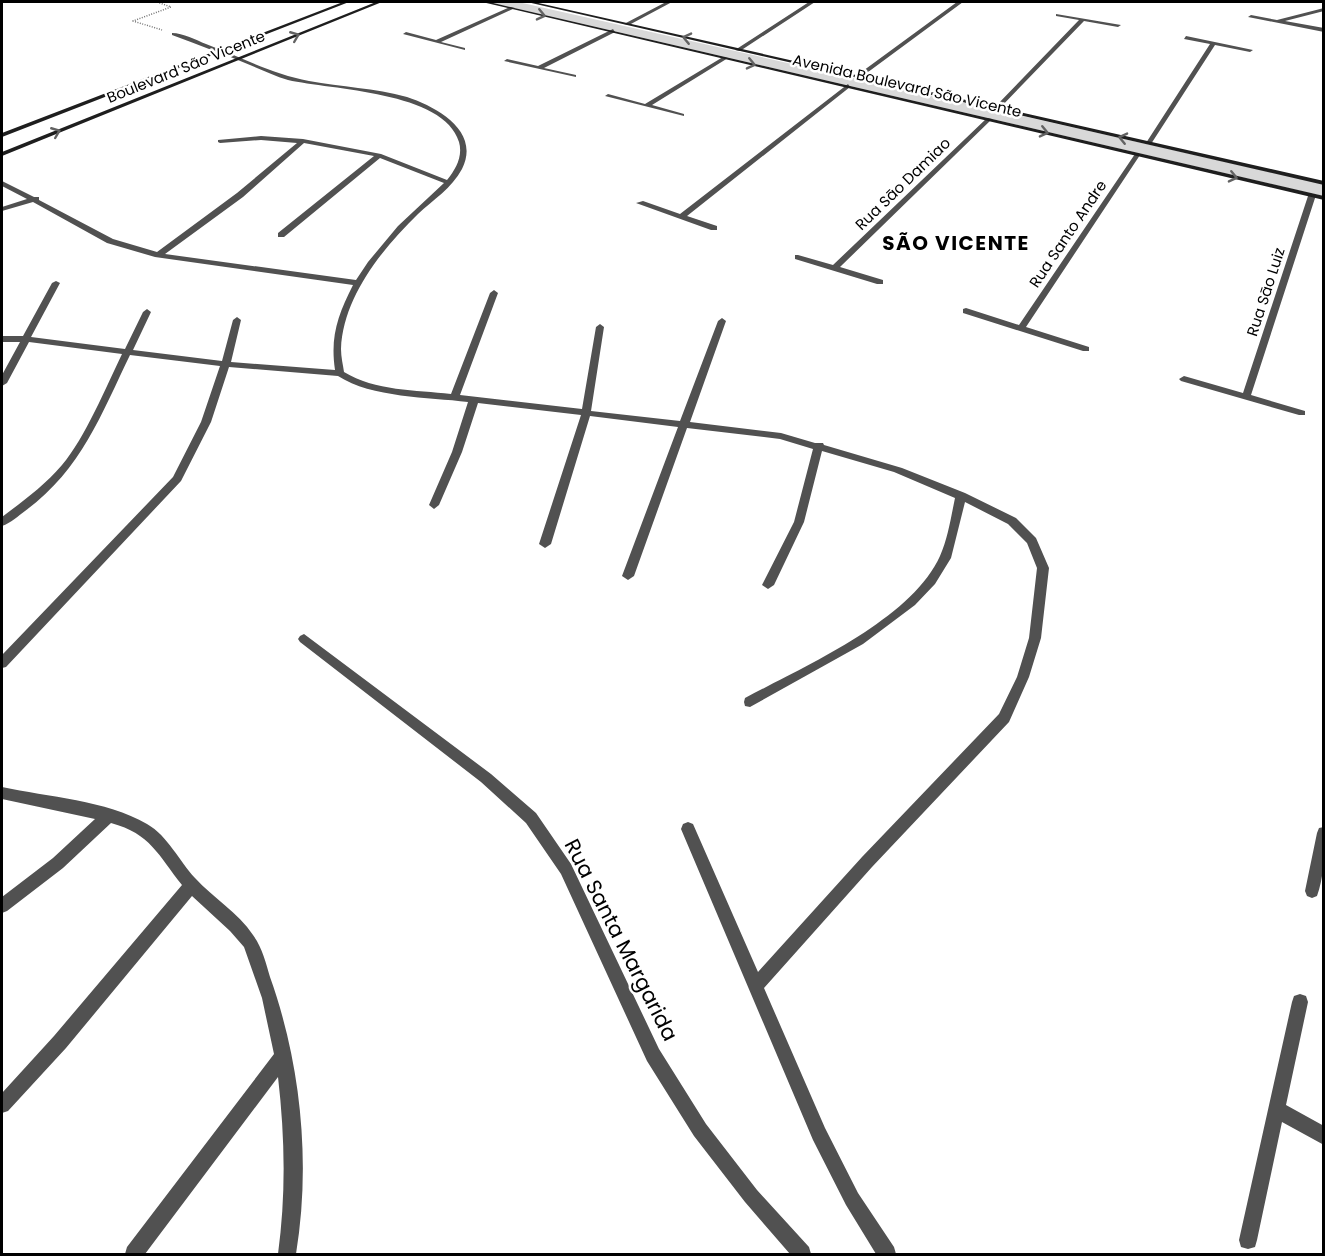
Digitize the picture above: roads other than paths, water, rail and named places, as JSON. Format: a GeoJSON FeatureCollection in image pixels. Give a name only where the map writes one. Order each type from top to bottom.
{"type":"FeatureCollection","features":[{"type":"Feature","properties":{"kind":"street","name":"Boulevard São Vicente"},"geometry":{"type":"LineString","coordinates":[[2,135],[346,2]]}},
{"type":"Feature","properties":{"kind":"street","name":"Boulevard São Vicente"},"geometry":{"type":"LineString","coordinates":[[2,154],[379,2]]}},
{"type":"Feature","properties":{"kind":"street","name":"Avenida Boulevard São Vicente"},"geometry":{"type":"LineString","coordinates":[[484,2],[1323,198]]}},
{"type":"Feature","properties":{"kind":"street","name":"Avenida Boulevard São Vicente"},"geometry":{"type":"LineString","coordinates":[[529,2],[1323,181]]}},
{"type":"Feature","properties":{"kind":"street"},"geometry":{"type":"LineString","coordinates":[[627,24],[669,2]]}},
{"type":"Feature","properties":{"kind":"street"},"geometry":{"type":"LineString","coordinates":[[738,50],[812,2]]}},
{"type":"Feature","properties":{"kind":"street"},"geometry":{"type":"LineString","coordinates":[[858,77],[960,2]]}},
{"type":"Feature","properties":{"kind":"street"},"geometry":{"type":"LineString","coordinates":[[436,42],[512,8]]}},
{"type":"Feature","properties":{"kind":"street"},"geometry":{"type":"LineString","coordinates":[[1277,22],[1323,9]]}},
{"type":"Feature","properties":{"kind":"street"},"geometry":{"type":"LineString","coordinates":[[1058,15],[1118,25]]}},
{"type":"Feature","properties":{"kind":"street"},"geometry":{"type":"LineString","coordinates":[[1251,17],[1323,30]]}},
{"type":"Feature","properties":{"kind":"street"},"geometry":{"type":"LineString","coordinates":[[996,109],[1083,19]]}},
{"type":"Feature","properties":{"kind":"street"},"geometry":{"type":"LineString","coordinates":[[539,68],[613,31]]}},
{"type":"Feature","properties":{"kind":"street"},"geometry":{"type":"LineString","coordinates":[[174,34],[287,77],[375,90],[403,97],[442,117],[454,126],[463,140],[464,155],[457,172],[386,241],[357,283],[344,318],[336,350],[340,373]]}},
{"type":"Feature","properties":{"kind":"street"},"geometry":{"type":"LineString","coordinates":[[406,34],[464,49]]}},
{"type":"Feature","properties":{"kind":"street"},"geometry":{"type":"LineString","coordinates":[[1186,38],[1250,50]]}},
{"type":"Feature","properties":{"kind":"street"},"geometry":{"type":"LineString","coordinates":[[1149,143],[1214,43]]}},
{"type":"Feature","properties":{"kind":"street"},"geometry":{"type":"LineString","coordinates":[[646,106],[725,58]]}},
{"type":"Feature","properties":{"kind":"street"},"geometry":{"type":"LineString","coordinates":[[507,60],[574,76]]}},
{"type":"Feature","properties":{"kind":"street"},"geometry":{"type":"LineString","coordinates":[[681,217],[848,86]]}},
{"type":"Feature","properties":{"kind":"street"},"geometry":{"type":"LineString","coordinates":[[608,96],[682,115]]}},
{"type":"Feature","properties":{"kind":"street","name":"Rua Sāo Damiao"},"geometry":{"type":"LineString","coordinates":[[835,268],[989,119]]}},
{"type":"Feature","properties":{"kind":"street"},"geometry":{"type":"LineString","coordinates":[[220,141],[244,138],[303,141],[379,155],[447,182]]}},
{"type":"Feature","properties":{"kind":"street"},"geometry":{"type":"LineString","coordinates":[[158,255],[240,195],[303,141]]}},
{"type":"Feature","properties":{"kind":"street","name":"Rua Santo Andre"},"geometry":{"type":"LineString","coordinates":[[1022,328],[1137,154]]}},
{"type":"Feature","properties":{"kind":"street"},"geometry":{"type":"LineString","coordinates":[[281,235],[379,155]]}},
{"type":"Feature","properties":{"kind":"street"},"geometry":{"type":"LineString","coordinates":[[2,183],[36,199],[110,241],[158,255],[357,283]]}},
{"type":"Feature","properties":{"kind":"street","name":"Rua Sāo Luiz"},"geometry":{"type":"LineString","coordinates":[[1246,397],[1312,195]]}},
{"type":"Feature","properties":{"kind":"street"},"geometry":{"type":"LineString","coordinates":[[2,209],[36,199]]}},
{"type":"Feature","properties":{"kind":"street"},"geometry":{"type":"LineString","coordinates":[[640,203],[714,228]]}},
{"type":"Feature","properties":{"kind":"street"},"geometry":{"type":"LineString","coordinates":[[798,256],[880,282]]}},
{"type":"Feature","properties":{"kind":"street"},"geometry":{"type":"LineString","coordinates":[[2,383],[56,283]]}},
{"type":"Feature","properties":{"kind":"street"},"geometry":{"type":"LineString","coordinates":[[455,396],[494,293]]}},
{"type":"Feature","properties":{"kind":"street"},"geometry":{"type":"LineString","coordinates":[[966,311],[1086,349]]}},
{"type":"Feature","properties":{"kind":"street"},"geometry":{"type":"LineString","coordinates":[[2,522],[38,496],[67,466],[85,438],[147,312]]}},
{"type":"Feature","properties":{"kind":"street"},"geometry":{"type":"LineString","coordinates":[[2,663],[177,479],[195,450],[227,364],[237,320]]}},
{"type":"Feature","properties":{"kind":"street"},"geometry":{"type":"LineString","coordinates":[[628,576],[722,321]]}},
{"type":"Feature","properties":{"kind":"street"},"geometry":{"type":"LineString","coordinates":[[545,544],[586,414],[600,327]]}},
{"type":"Feature","properties":{"kind":"street"},"geometry":{"type":"LineString","coordinates":[[2,339],[25,339],[227,364],[340,373],[351,380],[376,388],[781,436],[819,445],[898,470],[962,496],[1012,521],[1032,542],[1043,568],[1035,638],[1023,677],[1004,718],[867,862],[756,986]]}},
{"type":"Feature","properties":{"kind":"street"},"geometry":{"type":"LineString","coordinates":[[1184,379],[1302,413]]}},
{"type":"Feature","properties":{"kind":"street"},"geometry":{"type":"LineString","coordinates":[[434,505],[457,452],[474,399]]}},
{"type":"Feature","properties":{"kind":"street"},"geometry":{"type":"LineString","coordinates":[[768,585],[799,522],[819,445]]}},
{"type":"Feature","properties":{"kind":"street"},"geometry":{"type":"LineString","coordinates":[[750,702],[887,623],[924,591],[945,558],[962,496]]}},
{"type":"Feature","properties":{"kind":"street","name":"Rua Santa Margarida"},"geometry":{"type":"LineString","coordinates":[[304,639],[486,777],[531,818],[566,869],[653,1055],[676,1093],[714,1149],[802,1254]]}},
{"type":"Feature","properties":{"kind":"street"},"geometry":{"type":"LineString","coordinates":[[2,793],[108,816],[143,829],[168,855],[191,885],[223,911],[249,942],[268,990],[284,1055],[293,1173],[291,1229],[287,1254]]}},
{"type":"Feature","properties":{"kind":"street"},"geometry":{"type":"LineString","coordinates":[[2,906],[58,863],[108,816]]}},
{"type":"Feature","properties":{"kind":"street"},"geometry":{"type":"LineString","coordinates":[[688,829],[819,1134],[852,1199],[887,1254]]}},
{"type":"Feature","properties":{"kind":"street"},"geometry":{"type":"LineString","coordinates":[[1312,891],[1323,833]]}},
{"type":"Feature","properties":{"kind":"street"},"geometry":{"type":"LineString","coordinates":[[2,1106],[60,1042],[191,885]]}},
{"type":"Feature","properties":{"kind":"street"},"geometry":{"type":"LineString","coordinates":[[1248,1240],[1300,1002]]}},
{"type":"Feature","properties":{"kind":"street"},"geometry":{"type":"LineString","coordinates":[[134,1254],[284,1055]]}},
{"type":"Feature","properties":{"kind":"street"},"geometry":{"type":"LineString","coordinates":[[1276,1109],[1323,1136]]}},
{"type":"Feature","properties":{"kind":"district","name":"SÃO VICENTE"},"geometry":{"type":"Point","coordinates":[956,243]}}]}
